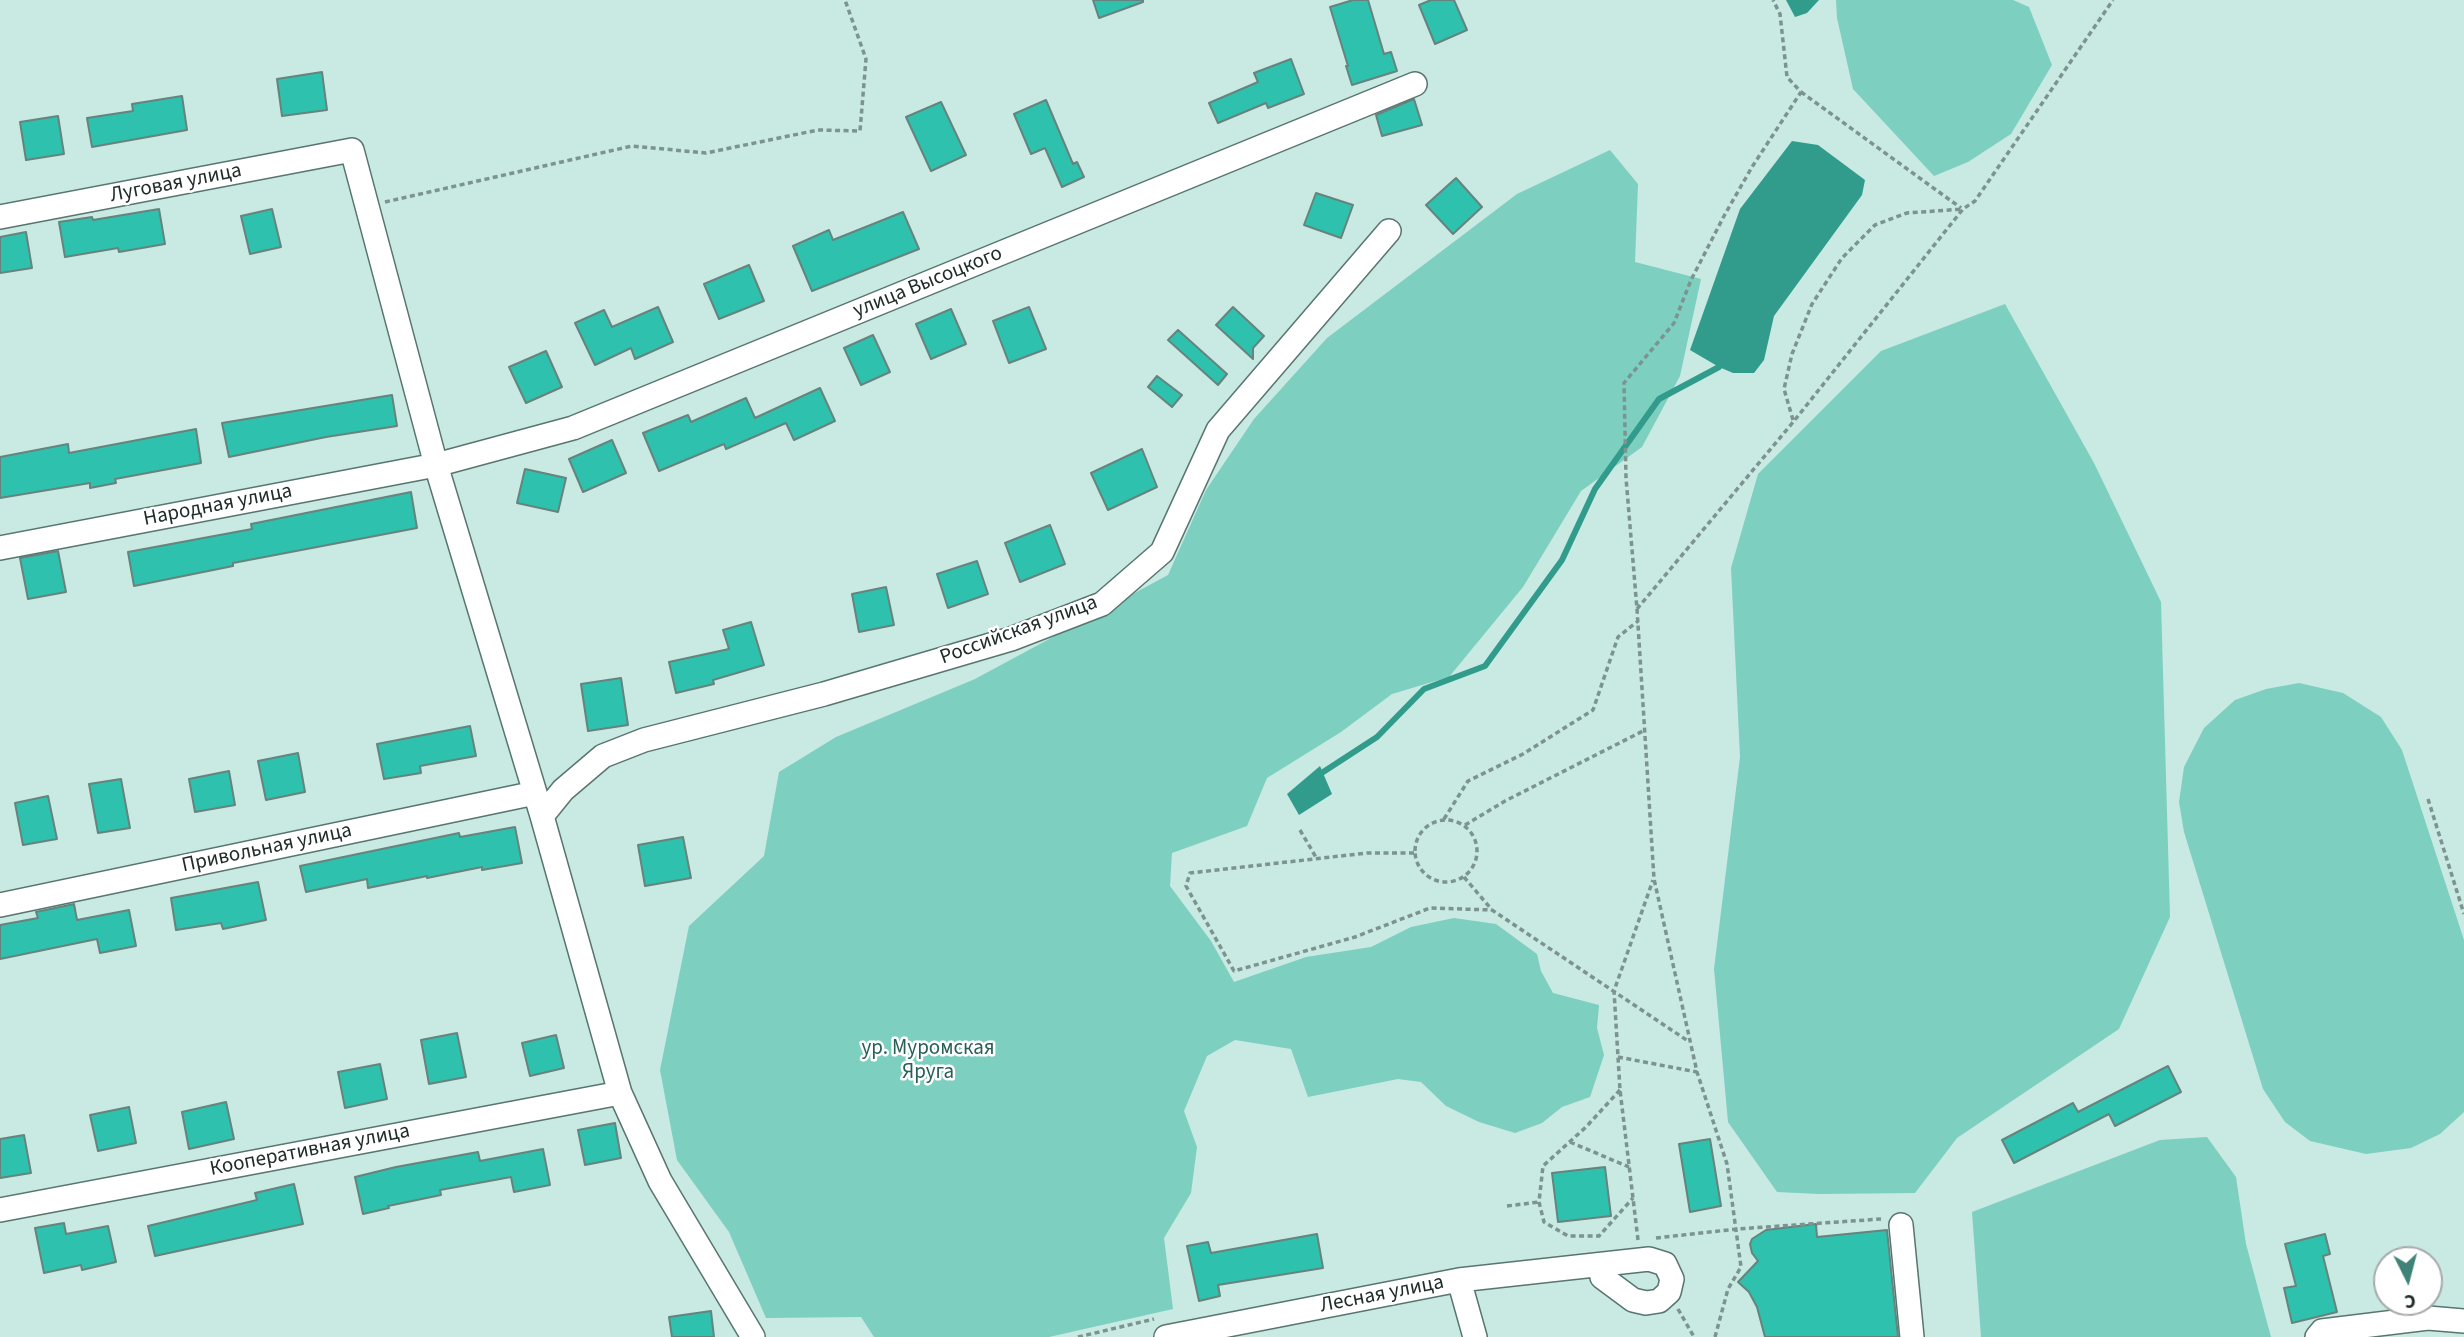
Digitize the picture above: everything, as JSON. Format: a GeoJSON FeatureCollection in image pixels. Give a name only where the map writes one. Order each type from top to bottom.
{"type":"FeatureCollection","features":[{"type":"Feature","properties":{"kind":"street","name":"улица Высоцкого"},"geometry":{"type":"LineString","coordinates":[[436,465],[573,428],[1415,83]]}},
{"type":"Feature","properties":{"kind":"street","name":"Луговая улица"},"geometry":{"type":"LineString","coordinates":[[0,218],[352,150],[366,207]]}},
{"type":"Feature","properties":{"kind":"street"},"geometry":{"type":"LineString","coordinates":[[366,207],[436,465],[542,816],[620,1093],[660,1181],[753,1337]]}},
{"type":"Feature","properties":{"kind":"street","name":"Российская улица"},"geometry":{"type":"LineString","coordinates":[[542,816],[564,790],[603,756],[644,740],[824,694],[1011,639],[1102,604],[1163,552],[1218,430],[1389,231]]}},
{"type":"Feature","properties":{"kind":"street","name":"Народная улица"},"geometry":{"type":"LineString","coordinates":[[0,548],[436,465]]}},
{"type":"Feature","properties":{"kind":"street","name":"Привольная улица"},"geometry":{"type":"LineString","coordinates":[[0,905],[535,793]]}},
{"type":"Feature","properties":{"kind":"street","name":"Кооперативная улица"},"geometry":{"type":"LineString","coordinates":[[0,1210],[620,1093]]}},
{"type":"Feature","properties":{"kind":"street"},"geometry":{"type":"LineString","coordinates":[[1901,1225],[1912,1337]]}},
{"type":"Feature","properties":{"kind":"street","name":"Лесная улица"},"geometry":{"type":"LineString","coordinates":[[1166,1337],[1459,1280],[1601,1265]]}},
{"type":"Feature","properties":{"kind":"street"},"geometry":{"type":"LineString","coordinates":[[1459,1280],[1475,1337]]}},
{"type":"Feature","properties":{"kind":"street"},"geometry":{"type":"LineString","coordinates":[[2317,1337],[2322,1331],[2428,1318],[2464,1321]]}},
{"type":"Feature","properties":{"kind":"path"},"geometry":{"type":"LineString","coordinates":[[366,207],[632,146],[706,153],[818,130],[860,131],[866,59],[845,0]]}},
{"type":"Feature","properties":{"kind":"path"},"geometry":{"type":"LineString","coordinates":[[1773,0],[1780,14],[1787,77],[1801,92],[1962,209]]}},
{"type":"Feature","properties":{"kind":"path"},"geometry":{"type":"LineString","coordinates":[[1637,609],[1794,421],[1962,209],[1975,201],[2113,0]]}},
{"type":"Feature","properties":{"kind":"path"},"geometry":{"type":"LineString","coordinates":[[1715,1337],[1728,1289],[1741,1267],[1727,1164],[1696,1072],[1654,879],[1626,478],[1623,383],[1674,323],[1691,281],[1724,216],[1801,92]]}},
{"type":"Feature","properties":{"kind":"path"},"geometry":{"type":"LineString","coordinates":[[1794,421],[1784,389],[1792,354],[1812,303],[1842,258],[1875,225],[1907,213],[1962,209]]}},
{"type":"Feature","properties":{"kind":"path"},"geometry":{"type":"LineString","coordinates":[[1444,819],[1468,781],[1523,754],[1593,710],[1618,637],[1637,621]]}},
{"type":"Feature","properties":{"kind":"path"},"geometry":{"type":"LineString","coordinates":[[1465,825],[1505,801],[1645,730]]}},
{"type":"Feature","properties":{"kind":"path"},"geometry":{"type":"LineString","coordinates":[[2428,799],[2464,914]]}},
{"type":"Feature","properties":{"kind":"path"},"geometry":{"type":"LineString","coordinates":[[1444,819],[1465,825],[1473,833],[1479,848],[1475,865],[1464,877],[1448,883],[1432,879],[1419,869],[1414,853],[1417,836],[1428,824],[1444,819]]}},
{"type":"Feature","properties":{"kind":"path"},"geometry":{"type":"LineString","coordinates":[[1300,830],[1318,859]]}},
{"type":"Feature","properties":{"kind":"path"},"geometry":{"type":"LineString","coordinates":[[1414,853],[1367,853],[1190,873],[1186,886],[1234,971],[1355,937],[1430,908],[1492,910]]}},
{"type":"Feature","properties":{"kind":"path"},"geometry":{"type":"LineString","coordinates":[[1464,877],[1492,910],[1690,1042]]}},
{"type":"Feature","properties":{"kind":"path"},"geometry":{"type":"LineString","coordinates":[[1654,879],[1614,991],[1620,1090],[1638,1240],[1737,1229],[1892,1219],[1901,1225]]}},
{"type":"Feature","properties":{"kind":"path"},"geometry":{"type":"LineString","coordinates":[[2458,895],[2464,893]]}},
{"type":"Feature","properties":{"kind":"path"},"geometry":{"type":"LineString","coordinates":[[1618,1057],[1696,1072]]}},
{"type":"Feature","properties":{"kind":"path"},"geometry":{"type":"LineString","coordinates":[[1620,1090],[1543,1166],[1539,1202],[1544,1222],[1568,1236],[1599,1236],[1633,1198]]}},
{"type":"Feature","properties":{"kind":"path"},"geometry":{"type":"LineString","coordinates":[[1570,1142],[1629,1167]]}},
{"type":"Feature","properties":{"kind":"path"},"geometry":{"type":"LineString","coordinates":[[1507,1206],[1539,1202]]}},
{"type":"Feature","properties":{"kind":"path"},"geometry":{"type":"LineString","coordinates":[[1682,1318],[1694,1337]]}},
{"type":"Feature","properties":{"kind":"green space"},"geometry":{"type":"Polygon","coordinates":[[[1836,0],[2013,0],[2029,7],[2052,65],[2011,134],[1968,162],[1934,176],[1853,89],[1837,18],[1836,0]]]}},
{"type":"Feature","properties":{"kind":"green space","name":"ур. Муромская Яруга"},"geometry":{"type":"Polygon","coordinates":[[[1610,150],[1638,184],[1635,262],[1701,279],[1680,376],[1642,447],[1581,491],[1523,587],[1449,677],[1392,694],[1341,732],[1267,778],[1247,826],[1172,853],[1170,886],[1211,941],[1234,982],[1306,957],[1371,947],[1411,927],[1454,918],[1496,924],[1537,954],[1541,971],[1553,993],[1599,1005],[1597,1028],[1604,1055],[1590,1097],[1562,1107],[1542,1123],[1515,1133],[1479,1122],[1446,1106],[1421,1082],[1398,1079],[1308,1097],[1291,1049],[1235,1040],[1207,1056],[1184,1111],[1197,1147],[1191,1193],[1164,1238],[1173,1309],[1049,1337],[874,1337],[861,1317],[766,1318],[729,1232],[677,1160],[660,1070],[689,926],[764,856],[779,772],[836,737],[975,679],[1168,575],[1206,490],[1254,419],[1327,338],[1517,194],[1610,150]]]}},
{"type":"Feature","properties":{"kind":"green space"},"geometry":{"type":"Polygon","coordinates":[[[2005,304],[2094,463],[2161,602],[2170,917],[2119,1029],[1957,1138],[1915,1193],[1777,1192],[1728,1122],[1714,969],[1740,757],[1731,568],[1758,474],[1881,351],[2005,304]]]}},
{"type":"Feature","properties":{"kind":"green space"},"geometry":{"type":"Polygon","coordinates":[[[2299,683],[2343,693],[2381,717],[2402,750],[2464,940],[2464,1112],[2440,1134],[2411,1148],[2366,1154],[2310,1141],[2285,1122],[2263,1089],[2184,832],[2179,802],[2184,767],[2204,728],[2235,700],[2266,689],[2299,683]]]}},
{"type":"Feature","properties":{"kind":"green space"},"geometry":{"type":"Polygon","coordinates":[[[2207,1137],[2236,1177],[2246,1244],[2271,1337],[1981,1337],[1972,1212],[2160,1140],[2207,1137]]]}},
{"type":"Feature","properties":{"kind":"shaded area"},"geometry":{"type":"Polygon","coordinates":[[[1786,0],[1819,0],[1807,13],[1795,17],[1786,0]]]}},
{"type":"Feature","properties":{"kind":"shaded area"},"geometry":{"type":"Polygon","coordinates":[[[1792,141],[1818,145],[1865,180],[1862,195],[1774,316],[1764,360],[1754,373],[1733,373],[1690,350],[1740,209],[1792,141]]]}},
{"type":"Feature","properties":{"kind":"shaded area"},"geometry":{"type":"Polygon","coordinates":[[[1320,766],[1332,794],[1299,815],[1287,794],[1320,766]]]}},
{"type":"Feature","properties":{"kind":"building"},"geometry":{"type":"Polygon","coordinates":[[[1093,0],[1143,0],[1143,2],[1099,18],[1093,0]]]}},
{"type":"Feature","properties":{"kind":"building"},"geometry":{"type":"Polygon","coordinates":[[[1353,0],[1368,0],[1384,54],[1391,52],[1397,71],[1352,85],[1330,7],[1353,0]]]}},
{"type":"Feature","properties":{"kind":"building"},"geometry":{"type":"Polygon","coordinates":[[[1431,0],[1454,0],[1467,30],[1435,44],[1419,5],[1431,0]]]}},
{"type":"Feature","properties":{"kind":"building"},"geometry":{"type":"Polygon","coordinates":[[[1291,59],[1304,94],[1268,108],[1266,103],[1218,123],[1209,103],[1258,82],[1254,73],[1291,59]]]}},
{"type":"Feature","properties":{"kind":"building"},"geometry":{"type":"Polygon","coordinates":[[[322,72],[327,110],[282,116],[277,79],[322,72]]]}},
{"type":"Feature","properties":{"kind":"building"},"geometry":{"type":"Polygon","coordinates":[[[182,96],[187,130],[92,147],[87,118],[133,111],[132,104],[182,96]]]}},
{"type":"Feature","properties":{"kind":"building"},"geometry":{"type":"Polygon","coordinates":[[[1414,99],[1422,125],[1382,136],[1376,115],[1414,99]]]}},
{"type":"Feature","properties":{"kind":"building"},"geometry":{"type":"Polygon","coordinates":[[[1046,100],[1073,164],[1077,162],[1084,177],[1062,187],[1045,148],[1031,154],[1014,114],[1046,100]]]}},
{"type":"Feature","properties":{"kind":"building"},"geometry":{"type":"Polygon","coordinates":[[[941,102],[966,155],[931,171],[906,117],[941,102]]]}},
{"type":"Feature","properties":{"kind":"building"},"geometry":{"type":"Polygon","coordinates":[[[58,116],[64,154],[26,160],[20,122],[58,116]]]}},
{"type":"Feature","properties":{"kind":"building"},"geometry":{"type":"Polygon","coordinates":[[[1456,178],[1482,207],[1453,234],[1426,205],[1456,178]]]}},
{"type":"Feature","properties":{"kind":"building"},"geometry":{"type":"Polygon","coordinates":[[[1316,193],[1353,205],[1341,238],[1304,225],[1316,193]]]}},
{"type":"Feature","properties":{"kind":"building"},"geometry":{"type":"Polygon","coordinates":[[[159,209],[165,244],[65,257],[59,222],[92,217],[93,220],[159,209]]]}},
{"type":"Feature","properties":{"kind":"building"},"geometry":{"type":"Polygon","coordinates":[[[272,209],[281,247],[250,254],[241,216],[272,209]]]}},
{"type":"Feature","properties":{"kind":"building"},"geometry":{"type":"Polygon","coordinates":[[[903,212],[919,249],[812,291],[793,246],[829,230],[833,240],[903,212]]]}},
{"type":"Feature","properties":{"kind":"building"},"geometry":{"type":"Polygon","coordinates":[[[26,232],[32,268],[0,273],[0,237],[26,232]]]}},
{"type":"Feature","properties":{"kind":"building"},"geometry":{"type":"Polygon","coordinates":[[[749,265],[764,301],[719,319],[704,284],[749,265]]]}},
{"type":"Feature","properties":{"kind":"building"},"geometry":{"type":"Polygon","coordinates":[[[658,307],[673,342],[635,359],[631,348],[595,365],[575,323],[604,310],[612,327],[658,307]]]}},
{"type":"Feature","properties":{"kind":"building"},"geometry":{"type":"Polygon","coordinates":[[[1029,307],[1046,349],[1009,363],[993,321],[1029,307]]]}},
{"type":"Feature","properties":{"kind":"building"},"geometry":{"type":"Polygon","coordinates":[[[1233,307],[1264,336],[1253,348],[1253,359],[1216,325],[1233,307]]]}},
{"type":"Feature","properties":{"kind":"building"},"geometry":{"type":"Polygon","coordinates":[[[951,309],[966,344],[931,359],[916,324],[951,309]]]}},
{"type":"Feature","properties":{"kind":"building"},"geometry":{"type":"Polygon","coordinates":[[[1178,330],[1227,374],[1218,385],[1168,340],[1178,330]]]}},
{"type":"Feature","properties":{"kind":"building"},"geometry":{"type":"Polygon","coordinates":[[[873,335],[890,372],[861,385],[844,348],[873,335]]]}},
{"type":"Feature","properties":{"kind":"building"},"geometry":{"type":"Polygon","coordinates":[[[546,351],[562,387],[526,403],[509,367],[546,351]]]}},
{"type":"Feature","properties":{"kind":"building"},"geometry":{"type":"Polygon","coordinates":[[[1157,376],[1182,395],[1172,407],[1148,387],[1157,376]]]}},
{"type":"Feature","properties":{"kind":"building"},"geometry":{"type":"Polygon","coordinates":[[[820,388],[835,421],[794,440],[786,423],[726,449],[724,444],[659,471],[643,433],[688,415],[691,422],[746,398],[755,418],[820,388]]]}},
{"type":"Feature","properties":{"kind":"building"},"geometry":{"type":"Polygon","coordinates":[[[392,395],[397,426],[229,457],[222,423],[392,395]]]}},
{"type":"Feature","properties":{"kind":"building"},"geometry":{"type":"Polygon","coordinates":[[[196,429],[201,463],[115,479],[116,483],[90,488],[90,483],[0,498],[0,457],[68,444],[69,453],[196,429]]]}},
{"type":"Feature","properties":{"kind":"building"},"geometry":{"type":"Polygon","coordinates":[[[612,440],[626,473],[583,492],[569,459],[612,440]]]}},
{"type":"Feature","properties":{"kind":"building"},"geometry":{"type":"Polygon","coordinates":[[[1142,449],[1157,487],[1108,510],[1091,473],[1142,449]]]}},
{"type":"Feature","properties":{"kind":"building"},"geometry":{"type":"Polygon","coordinates":[[[525,469],[566,478],[558,512],[517,503],[525,469]]]}},
{"type":"Feature","properties":{"kind":"building"},"geometry":{"type":"Polygon","coordinates":[[[411,492],[417,528],[233,563],[233,566],[134,586],[128,552],[252,529],[251,524],[411,492]]]}},
{"type":"Feature","properties":{"kind":"building"},"geometry":{"type":"Polygon","coordinates":[[[1050,525],[1065,564],[1020,582],[1005,543],[1050,525]]]}},
{"type":"Feature","properties":{"kind":"building"},"geometry":{"type":"Polygon","coordinates":[[[58,551],[66,592],[28,599],[20,558],[58,551]]]}},
{"type":"Feature","properties":{"kind":"building"},"geometry":{"type":"Polygon","coordinates":[[[977,561],[988,594],[948,608],[937,574],[977,561]]]}},
{"type":"Feature","properties":{"kind":"building"},"geometry":{"type":"Polygon","coordinates":[[[886,587],[894,625],[859,632],[852,594],[886,587]]]}},
{"type":"Feature","properties":{"kind":"building"},"geometry":{"type":"Polygon","coordinates":[[[751,622],[764,665],[713,680],[714,684],[676,693],[669,662],[729,649],[723,630],[751,622]]]}},
{"type":"Feature","properties":{"kind":"building"},"geometry":{"type":"Polygon","coordinates":[[[621,678],[628,725],[588,731],[581,684],[621,678]]]}},
{"type":"Feature","properties":{"kind":"building"},"geometry":{"type":"Polygon","coordinates":[[[470,726],[476,756],[420,766],[421,773],[384,779],[377,744],[470,726]]]}},
{"type":"Feature","properties":{"kind":"building"},"geometry":{"type":"Polygon","coordinates":[[[298,753],[305,792],[266,800],[258,761],[298,753]]]}},
{"type":"Feature","properties":{"kind":"building"},"geometry":{"type":"Polygon","coordinates":[[[229,771],[235,805],[195,812],[189,779],[229,771]]]}},
{"type":"Feature","properties":{"kind":"building"},"geometry":{"type":"Polygon","coordinates":[[[121,779],[130,828],[98,833],[89,784],[121,779]]]}},
{"type":"Feature","properties":{"kind":"building"},"geometry":{"type":"Polygon","coordinates":[[[48,796],[57,839],[23,845],[15,803],[48,796]]]}},
{"type":"Feature","properties":{"kind":"building"},"geometry":{"type":"Polygon","coordinates":[[[515,827],[522,863],[482,870],[482,867],[368,888],[367,879],[306,892],[300,866],[459,833],[460,837],[515,827]]]}},
{"type":"Feature","properties":{"kind":"building"},"geometry":{"type":"Polygon","coordinates":[[[683,837],[691,878],[645,886],[638,845],[683,837]]]}},
{"type":"Feature","properties":{"kind":"building"},"geometry":{"type":"Polygon","coordinates":[[[258,882],[266,920],[223,929],[221,923],[176,930],[171,898],[258,882]]]}},
{"type":"Feature","properties":{"kind":"building"},"geometry":{"type":"Polygon","coordinates":[[[74,904],[77,920],[129,910],[136,946],[100,953],[97,939],[0,959],[0,925],[38,918],[36,912],[74,904]]]}},
{"type":"Feature","properties":{"kind":"building"},"geometry":{"type":"Polygon","coordinates":[[[457,1033],[466,1077],[429,1084],[421,1040],[457,1033]]]}},
{"type":"Feature","properties":{"kind":"building"},"geometry":{"type":"Polygon","coordinates":[[[556,1035],[564,1068],[530,1076],[522,1043],[556,1035]]]}},
{"type":"Feature","properties":{"kind":"building"},"geometry":{"type":"Polygon","coordinates":[[[380,1064],[387,1099],[345,1108],[338,1072],[380,1064]]]}},
{"type":"Feature","properties":{"kind":"building"},"geometry":{"type":"Polygon","coordinates":[[[2168,1066],[2181,1092],[2115,1126],[2109,1114],[2014,1163],[2002,1140],[2073,1103],[2078,1112],[2168,1066]]]}},
{"type":"Feature","properties":{"kind":"building"},"geometry":{"type":"Polygon","coordinates":[[[226,1102],[234,1139],[189,1149],[182,1112],[226,1102]]]}},
{"type":"Feature","properties":{"kind":"building"},"geometry":{"type":"Polygon","coordinates":[[[129,1107],[136,1143],[98,1151],[90,1115],[129,1107]]]}},
{"type":"Feature","properties":{"kind":"building"},"geometry":{"type":"Polygon","coordinates":[[[615,1123],[621,1158],[585,1165],[578,1130],[615,1123]]]}},
{"type":"Feature","properties":{"kind":"building"},"geometry":{"type":"Polygon","coordinates":[[[24,1135],[31,1173],[0,1178],[0,1139],[24,1135]]]}},
{"type":"Feature","properties":{"kind":"building"},"geometry":{"type":"Polygon","coordinates":[[[1710,1139],[1721,1206],[1690,1212],[1679,1144],[1710,1139]]]}},
{"type":"Feature","properties":{"kind":"building"},"geometry":{"type":"Polygon","coordinates":[[[543,1149],[550,1185],[514,1192],[511,1177],[440,1190],[441,1195],[363,1214],[355,1177],[478,1152],[480,1161],[543,1149]]]}},
{"type":"Feature","properties":{"kind":"building"},"geometry":{"type":"Polygon","coordinates":[[[1605,1167],[1611,1216],[1558,1222],[1552,1173],[1605,1167]]]}},
{"type":"Feature","properties":{"kind":"building"},"geometry":{"type":"Polygon","coordinates":[[[294,1184],[303,1224],[155,1256],[148,1226],[257,1200],[255,1193],[294,1184]]]}},
{"type":"Feature","properties":{"kind":"building"},"geometry":{"type":"Polygon","coordinates":[[[64,1223],[66,1234],[108,1226],[116,1262],[82,1270],[81,1265],[44,1273],[35,1228],[64,1223]]]}},
{"type":"Feature","properties":{"kind":"building"},"geometry":{"type":"Polygon","coordinates":[[[1816,1224],[1817,1237],[1887,1230],[1898,1337],[1765,1337],[1757,1307],[1749,1292],[1738,1282],[1758,1261],[1752,1253],[1752,1239],[1766,1230],[1816,1224]]]}},
{"type":"Feature","properties":{"kind":"building"},"geometry":{"type":"Polygon","coordinates":[[[1317,1234],[1323,1268],[1218,1285],[1220,1296],[1199,1301],[1187,1246],[1208,1242],[1211,1253],[1317,1234]]]}},
{"type":"Feature","properties":{"kind":"building"},"geometry":{"type":"Polygon","coordinates":[[[2325,1234],[2330,1254],[2323,1256],[2337,1312],[2292,1323],[2284,1288],[2296,1286],[2285,1244],[2325,1234]]]}},
{"type":"Feature","properties":{"kind":"building"},"geometry":{"type":"Polygon","coordinates":[[[711,1311],[714,1337],[672,1337],[669,1317],[711,1311]]]}},
{"type":"Feature","properties":{"kind":"waterway"},"geometry":{"type":"LineString","coordinates":[[1317,776],[1377,737],[1424,689],[1485,666],[1562,560],[1595,489],[1659,399],[1719,367]]}}]}
